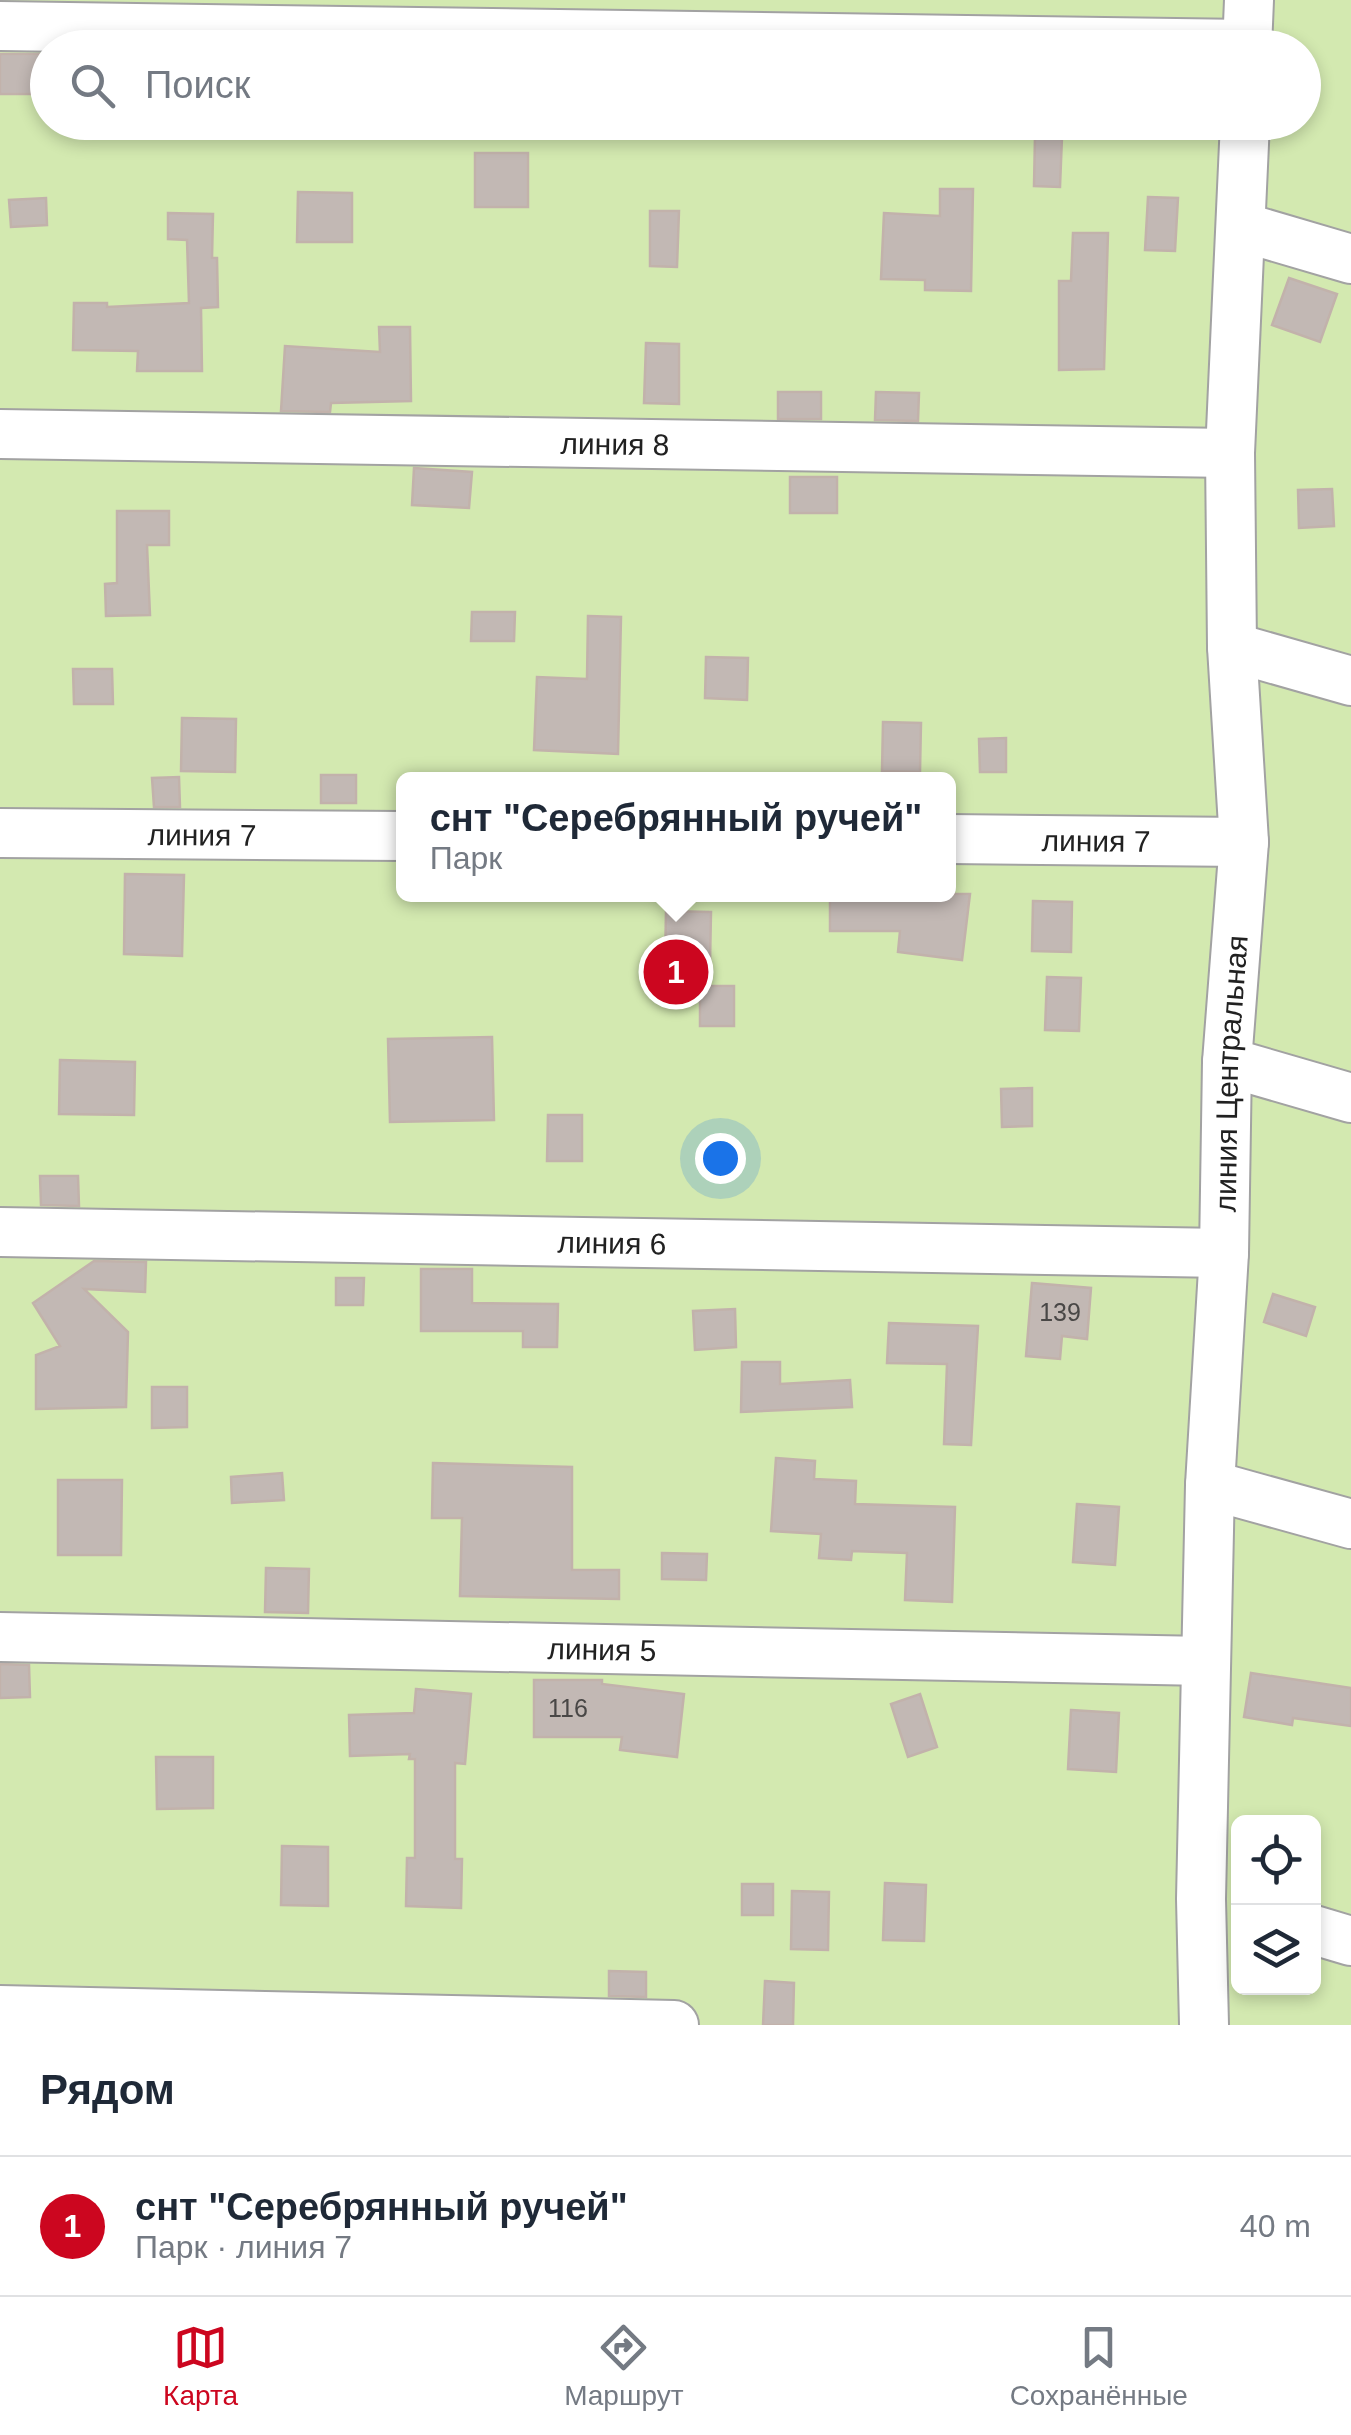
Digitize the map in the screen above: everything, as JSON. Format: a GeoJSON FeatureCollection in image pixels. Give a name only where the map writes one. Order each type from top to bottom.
{"type":"FeatureCollection","features":[{"type":"Feature","properties":{"kind":"street"},"geometry":{"type":"LineString","coordinates":[[0,26],[998,30]]}},
{"type":"Feature","properties":{"kind":"street","name":"линия Центральная"},"geometry":{"type":"LineString","coordinates":[[1204,2025],[1220,1904],[1206,1662],[1210,1485],[1224,1252],[1228,1062],[1244,842],[1232,646],[1230,453],[1244,140]]}},
{"type":"Feature","properties":{"kind":"street"},"geometry":{"type":"LineString","coordinates":[[1242,228],[1351,259]]}},
{"type":"Feature","properties":{"kind":"street","name":"линия 8"},"geometry":{"type":"LineString","coordinates":[[0,434],[1230,453]]}},
{"type":"Feature","properties":{"kind":"street"},"geometry":{"type":"LineString","coordinates":[[1232,646],[1351,681]]}},
{"type":"Feature","properties":{"kind":"street","name":"линия 7"},"geometry":{"type":"LineString","coordinates":[[0,833],[396,836]]}},
{"type":"Feature","properties":{"kind":"street","name":"линия 7"},"geometry":{"type":"LineString","coordinates":[[956,840],[1244,842]]}},
{"type":"Feature","properties":{"kind":"street"},"geometry":{"type":"LineString","coordinates":[[1228,1062],[1351,1098]]}},
{"type":"Feature","properties":{"kind":"street","name":"линия 6"},"geometry":{"type":"LineString","coordinates":[[0,1232],[1224,1252]]}},
{"type":"Feature","properties":{"kind":"street"},"geometry":{"type":"LineString","coordinates":[[1210,1485],[1351,1524]]}},
{"type":"Feature","properties":{"kind":"street","name":"линия 5"},"geometry":{"type":"LineString","coordinates":[[0,1638],[1206,1662]]}},
{"type":"Feature","properties":{"kind":"street"},"geometry":{"type":"LineString","coordinates":[[1321,1932],[1351,1941]]}},
{"type":"Feature","properties":{"kind":"street"},"geometry":{"type":"LineString","coordinates":[[0,2010],[674,2025]]}},
{"type":"Feature","properties":{"kind":"green space"},"geometry":{"type":"Polygon","coordinates":[[[0,0],[1351,0],[1351,2025],[0,2025],[0,0]]]}},
{"type":"Feature","properties":{"kind":"building"},"geometry":{"type":"Polygon","coordinates":[[[0,54],[30,54],[30,94],[0,94],[0,54]]]}},
{"type":"Feature","properties":{"kind":"building"},"geometry":{"type":"Polygon","coordinates":[[[1035,140],[1062,140],[1060,187],[1034,186],[1035,140]]]}},
{"type":"Feature","properties":{"kind":"building"},"geometry":{"type":"Polygon","coordinates":[[[475,153],[528,153],[528,207],[475,207],[475,153]]]}},
{"type":"Feature","properties":{"kind":"building"},"geometry":{"type":"Polygon","coordinates":[[[940,189],[973,189],[971,291],[925,290],[925,280],[881,279],[884,213],[940,216],[940,189]]]}},
{"type":"Feature","properties":{"kind":"building"},"geometry":{"type":"Polygon","coordinates":[[[298,192],[352,193],[352,242],[297,242],[298,192]]]}},
{"type":"Feature","properties":{"kind":"building"},"geometry":{"type":"Polygon","coordinates":[[[1148,197],[1178,198],[1175,251],[1145,250],[1148,197]]]}},
{"type":"Feature","properties":{"kind":"building"},"geometry":{"type":"Polygon","coordinates":[[[46,198],[47,225],[11,227],[9,200],[46,198]]]}},
{"type":"Feature","properties":{"kind":"building"},"geometry":{"type":"Polygon","coordinates":[[[650,211],[679,211],[677,267],[650,266],[650,211]]]}},
{"type":"Feature","properties":{"kind":"building"},"geometry":{"type":"Polygon","coordinates":[[[168,213],[213,214],[212,258],[217,258],[218,307],[201,308],[202,371],[137,371],[138,351],[73,350],[74,303],[107,303],[107,307],[189,303],[187,240],[168,239],[168,213]]]}},
{"type":"Feature","properties":{"kind":"building"},"geometry":{"type":"Polygon","coordinates":[[[1073,233],[1108,233],[1104,369],[1059,370],[1059,281],[1071,281],[1073,233]]]}},
{"type":"Feature","properties":{"kind":"building"},"geometry":{"type":"Polygon","coordinates":[[[1289,278],[1337,294],[1320,342],[1272,325],[1289,278]]]}},
{"type":"Feature","properties":{"kind":"building"},"geometry":{"type":"Polygon","coordinates":[[[379,327],[410,327],[411,401],[331,403],[330,412],[281,411],[285,346],[380,352],[379,327]]]}},
{"type":"Feature","properties":{"kind":"building"},"geometry":{"type":"Polygon","coordinates":[[[646,343],[679,344],[679,404],[644,403],[646,343]]]}},
{"type":"Feature","properties":{"kind":"building"},"geometry":{"type":"Polygon","coordinates":[[[778,392],[821,392],[821,419],[778,419],[778,392]]]}},
{"type":"Feature","properties":{"kind":"building"},"geometry":{"type":"Polygon","coordinates":[[[876,392],[919,393],[918,421],[875,420],[876,392]]]}},
{"type":"Feature","properties":{"kind":"building"},"geometry":{"type":"Polygon","coordinates":[[[414,468],[472,472],[469,508],[412,505],[414,468]]]}},
{"type":"Feature","properties":{"kind":"building"},"geometry":{"type":"Polygon","coordinates":[[[790,477],[837,477],[837,513],[790,513],[790,477]]]}},
{"type":"Feature","properties":{"kind":"building"},"geometry":{"type":"Polygon","coordinates":[[[1332,489],[1334,526],[1299,528],[1298,490],[1332,489]]]}},
{"type":"Feature","properties":{"kind":"building"},"geometry":{"type":"Polygon","coordinates":[[[117,511],[169,511],[169,545],[147,545],[150,615],[106,616],[105,584],[117,583],[117,511]]]}},
{"type":"Feature","properties":{"kind":"building"},"geometry":{"type":"Polygon","coordinates":[[[472,612],[515,612],[514,641],[471,641],[472,612]]]}},
{"type":"Feature","properties":{"kind":"building"},"geometry":{"type":"Polygon","coordinates":[[[588,616],[621,617],[618,754],[534,750],[537,677],[587,679],[588,616]]]}},
{"type":"Feature","properties":{"kind":"building"},"geometry":{"type":"Polygon","coordinates":[[[706,657],[748,658],[747,700],[705,698],[706,657]]]}},
{"type":"Feature","properties":{"kind":"building"},"geometry":{"type":"Polygon","coordinates":[[[73,669],[112,669],[113,704],[74,704],[73,669]]]}},
{"type":"Feature","properties":{"kind":"building"},"geometry":{"type":"Polygon","coordinates":[[[182,718],[236,719],[235,772],[181,771],[182,718]]]}},
{"type":"Feature","properties":{"kind":"building"},"geometry":{"type":"Polygon","coordinates":[[[883,722],[921,723],[920,772],[882,771],[883,722]]]}},
{"type":"Feature","properties":{"kind":"building"},"geometry":{"type":"Polygon","coordinates":[[[1006,738],[1006,772],[980,772],[979,739],[1006,738]]]}},
{"type":"Feature","properties":{"kind":"building"},"geometry":{"type":"Polygon","coordinates":[[[321,775],[356,775],[356,803],[321,803],[321,775]]]}},
{"type":"Feature","properties":{"kind":"building"},"geometry":{"type":"Polygon","coordinates":[[[179,777],[180,807],[154,807],[152,778],[179,777]]]}},
{"type":"Feature","properties":{"kind":"building"},"geometry":{"type":"Polygon","coordinates":[[[125,874],[184,875],[182,956],[124,954],[125,874]]]}},
{"type":"Feature","properties":{"kind":"building"},"geometry":{"type":"Polygon","coordinates":[[[956,894],[970,894],[962,960],[898,952],[900,931],[830,931],[830,902],[956,902],[956,894]]]}},
{"type":"Feature","properties":{"kind":"building"},"geometry":{"type":"Polygon","coordinates":[[[1033,901],[1072,902],[1071,952],[1032,951],[1033,901]]]}},
{"type":"Feature","properties":{"kind":"building"},"geometry":{"type":"Polygon","coordinates":[[[666,911],[711,912],[710,964],[665,963],[666,911]]]}},
{"type":"Feature","properties":{"kind":"building"},"geometry":{"type":"Polygon","coordinates":[[[1047,977],[1081,978],[1079,1031],[1045,1030],[1047,977]]]}},
{"type":"Feature","properties":{"kind":"building"},"geometry":{"type":"Polygon","coordinates":[[[700,986],[734,986],[734,1026],[700,1026],[700,986]]]}},
{"type":"Feature","properties":{"kind":"building"},"geometry":{"type":"Polygon","coordinates":[[[492,1037],[494,1120],[390,1122],[388,1039],[492,1037]]]}},
{"type":"Feature","properties":{"kind":"building"},"geometry":{"type":"Polygon","coordinates":[[[60,1060],[135,1062],[134,1115],[59,1114],[60,1060]]]}},
{"type":"Feature","properties":{"kind":"building"},"geometry":{"type":"Polygon","coordinates":[[[1032,1088],[1032,1126],[1002,1127],[1001,1089],[1032,1088]]]}},
{"type":"Feature","properties":{"kind":"building"},"geometry":{"type":"Polygon","coordinates":[[[548,1115],[582,1115],[582,1161],[547,1161],[548,1115]]]}},
{"type":"Feature","properties":{"kind":"building"},"geometry":{"type":"Polygon","coordinates":[[[40,1176],[78,1176],[79,1206],[41,1205],[40,1176]]]}},
{"type":"Feature","properties":{"kind":"building"},"geometry":{"type":"Polygon","coordinates":[[[94,1261],[146,1262],[145,1292],[84,1289],[128,1332],[126,1407],[36,1409],[36,1355],[60,1346],[33,1303],[94,1261]]]}},
{"type":"Feature","properties":{"kind":"building"},"geometry":{"type":"Polygon","coordinates":[[[421,1269],[472,1269],[472,1303],[558,1304],[557,1347],[523,1347],[523,1331],[421,1331],[421,1269]]]}},
{"type":"Feature","properties":{"kind":"building"},"geometry":{"type":"Polygon","coordinates":[[[336,1278],[364,1278],[363,1305],[336,1305],[336,1278]]]}},
{"type":"Feature","properties":{"kind":"building"},"geometry":{"type":"Polygon","coordinates":[[[1032,1283],[1091,1288],[1087,1339],[1062,1336],[1060,1359],[1026,1356],[1032,1283]]]}},
{"type":"Feature","properties":{"kind":"building"},"geometry":{"type":"Polygon","coordinates":[[[1273,1294],[1315,1307],[1306,1336],[1264,1322],[1273,1294]]]}},
{"type":"Feature","properties":{"kind":"building"},"geometry":{"type":"Polygon","coordinates":[[[735,1309],[736,1347],[695,1350],[693,1311],[735,1309]]]}},
{"type":"Feature","properties":{"kind":"building"},"geometry":{"type":"Polygon","coordinates":[[[889,1323],[978,1326],[971,1445],[944,1444],[947,1364],[887,1363],[889,1323]]]}},
{"type":"Feature","properties":{"kind":"building"},"geometry":{"type":"Polygon","coordinates":[[[742,1362],[780,1362],[780,1384],[850,1380],[852,1407],[741,1412],[742,1362]]]}},
{"type":"Feature","properties":{"kind":"building"},"geometry":{"type":"Polygon","coordinates":[[[152,1387],[187,1387],[187,1427],[152,1428],[152,1387]]]}},
{"type":"Feature","properties":{"kind":"building"},"geometry":{"type":"Polygon","coordinates":[[[776,1458],[815,1461],[814,1479],[856,1481],[855,1504],[955,1507],[952,1602],[905,1600],[907,1553],[852,1551],[851,1560],[819,1558],[821,1534],[771,1531],[776,1458]]]}},
{"type":"Feature","properties":{"kind":"building"},"geometry":{"type":"Polygon","coordinates":[[[433,1463],[572,1467],[572,1570],[619,1570],[619,1599],[460,1596],[462,1518],[432,1518],[433,1463]]]}},
{"type":"Feature","properties":{"kind":"building"},"geometry":{"type":"Polygon","coordinates":[[[282,1473],[284,1500],[232,1503],[231,1477],[282,1473]]]}},
{"type":"Feature","properties":{"kind":"building"},"geometry":{"type":"Polygon","coordinates":[[[58,1480],[122,1480],[121,1555],[58,1555],[58,1480]]]}},
{"type":"Feature","properties":{"kind":"building"},"geometry":{"type":"Polygon","coordinates":[[[1077,1504],[1119,1507],[1115,1565],[1073,1562],[1077,1504]]]}},
{"type":"Feature","properties":{"kind":"building"},"geometry":{"type":"Polygon","coordinates":[[[662,1553],[707,1554],[706,1580],[662,1579],[662,1553]]]}},
{"type":"Feature","properties":{"kind":"building"},"geometry":{"type":"Polygon","coordinates":[[[266,1568],[309,1569],[308,1613],[265,1612],[266,1568]]]}},
{"type":"Feature","properties":{"kind":"building"},"geometry":{"type":"Polygon","coordinates":[[[0,1664],[29,1665],[30,1697],[0,1698],[0,1664]]]}},
{"type":"Feature","properties":{"kind":"building"},"geometry":{"type":"Polygon","coordinates":[[[1251,1673],[1351,1688],[1351,1726],[1293,1718],[1292,1725],[1244,1717],[1251,1673]]]}},
{"type":"Feature","properties":{"kind":"building"},"geometry":{"type":"Polygon","coordinates":[[[534,1680],[602,1680],[602,1684],[684,1694],[677,1757],[620,1750],[622,1737],[534,1737],[534,1680]]]}},
{"type":"Feature","properties":{"kind":"building"},"geometry":{"type":"Polygon","coordinates":[[[416,1689],[471,1694],[465,1764],[455,1763],[455,1859],[462,1859],[461,1908],[406,1906],[407,1858],[415,1858],[415,1759],[409,1759],[410,1754],[350,1756],[349,1715],[414,1713],[416,1689]]]}},
{"type":"Feature","properties":{"kind":"building"},"geometry":{"type":"Polygon","coordinates":[[[920,1694],[937,1747],[908,1757],[891,1704],[920,1694]]]}},
{"type":"Feature","properties":{"kind":"building"},"geometry":{"type":"Polygon","coordinates":[[[1071,1710],[1119,1713],[1116,1772],[1068,1769],[1071,1710]]]}},
{"type":"Feature","properties":{"kind":"building"},"geometry":{"type":"Polygon","coordinates":[[[156,1757],[213,1757],[213,1808],[157,1809],[156,1757]]]}},
{"type":"Feature","properties":{"kind":"building"},"geometry":{"type":"Polygon","coordinates":[[[282,1846],[328,1847],[328,1906],[281,1905],[282,1846]]]}},
{"type":"Feature","properties":{"kind":"building"},"geometry":{"type":"Polygon","coordinates":[[[885,1883],[926,1885],[924,1941],[883,1940],[885,1883]]]}},
{"type":"Feature","properties":{"kind":"building"},"geometry":{"type":"Polygon","coordinates":[[[742,1884],[773,1884],[773,1915],[742,1915],[742,1884]]]}},
{"type":"Feature","properties":{"kind":"building"},"geometry":{"type":"Polygon","coordinates":[[[792,1891],[829,1892],[828,1950],[791,1949],[792,1891]]]}},
{"type":"Feature","properties":{"kind":"building"},"geometry":{"type":"Polygon","coordinates":[[[609,1971],[646,1972],[646,1997],[609,1996],[609,1971]]]}},
{"type":"Feature","properties":{"kind":"building"},"geometry":{"type":"Polygon","coordinates":[[[765,1981],[794,1983],[793,2025],[763,2025],[765,1981]]]}},
{"type":"Feature","properties":{"kind":"place","name":"снт \"Серебрянный ручей\""},"geometry":{"type":"Point","coordinates":[676,972]}}]}
